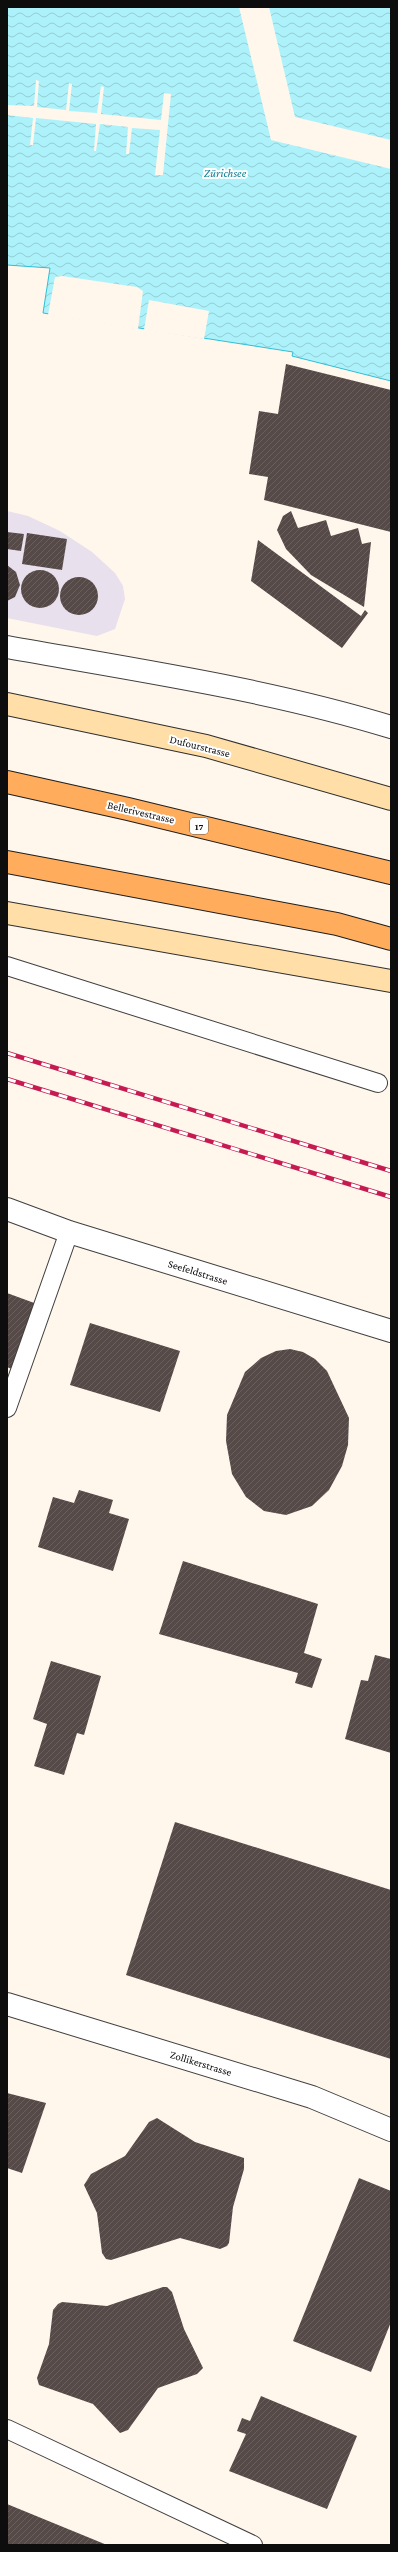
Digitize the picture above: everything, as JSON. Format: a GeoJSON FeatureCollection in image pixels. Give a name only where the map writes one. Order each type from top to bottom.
{"type":"FeatureCollection","features":[{"type":"Feature","properties":{"kind":"main road","name":"Dufourstrasse"},"geometry":{"type":"LineString","coordinates":[[7,704],[206,746],[381,796]]}},
{"type":"Feature","properties":{"kind":"main road","name":"Bellerivestrasse"},"geometry":{"type":"LineString","coordinates":[[7,782],[128,809],[391,873]]}},
{"type":"Feature","properties":{"kind":"main road"},"geometry":{"type":"LineString","coordinates":[[7,862],[337,924],[391,939]]}},
{"type":"Feature","properties":{"kind":"main road"},"geometry":{"type":"LineString","coordinates":[[7,913],[391,981]]}},
{"type":"Feature","properties":{"kind":"street"},"geometry":{"type":"LineString","coordinates":[[7,647],[157,674],[348,714],[391,727]]}},
{"type":"Feature","properties":{"kind":"street","name":"Seefeldstrasse"},"geometry":{"type":"LineString","coordinates":[[7,1209],[69,1232],[391,1331]]}},
{"type":"Feature","properties":{"kind":"street","name":"Zollikerstrasse"},"geometry":{"type":"LineString","coordinates":[[7,2004],[312,2098],[391,2130]]}},
{"type":"Feature","properties":{"kind":"lane"},"geometry":{"type":"LineString","coordinates":[[7,966],[378,1083]]}},
{"type":"Feature","properties":{"kind":"lane"},"geometry":{"type":"LineString","coordinates":[[7,1408],[69,1232]]}},
{"type":"Feature","properties":{"kind":"lane"},"geometry":{"type":"LineString","coordinates":[[7,2429],[253,2545]]}},
{"type":"Feature","properties":{"kind":"shaded area"},"geometry":{"type":"Polygon","coordinates":[[[7,511],[28,516],[60,531],[92,552],[115,573],[123,586],[125,599],[115,629],[97,636],[7,618],[7,511]]]}},
{"type":"Feature","properties":{"kind":"water","name":"Zürichsee"},"geometry":{"type":"Polygon","coordinates":[[[7,7],[391,7],[391,381],[292,356],[293,352],[43,313],[50,268],[7,265],[7,7]]]}},
{"type":"Feature","properties":{"kind":"pier"},"geometry":{"type":"Polygon","coordinates":[[[239,7],[269,7],[295,117],[391,140],[391,169],[271,140],[239,7]]]}},
{"type":"Feature","properties":{"kind":"pier"},"geometry":{"type":"Polygon","coordinates":[[[36,80],[39,81],[37,107],[66,110],[69,83],[72,84],[69,111],[97,113],[101,86],[104,87],[101,114],[161,120],[164,93],[171,94],[163,175],[155,175],[160,130],[132,128],[129,154],[126,154],[128,127],[100,124],[96,151],[94,151],[96,124],[36,118],[33,145],[30,145],[33,118],[7,115],[7,105],[34,106],[36,80]]]}},
{"type":"Feature","properties":{"kind":"pier"},"geometry":{"type":"Polygon","coordinates":[[[62,276],[137,287],[143,291],[138,329],[48,315],[55,277],[62,276]]]}},
{"type":"Feature","properties":{"kind":"pier"},"geometry":{"type":"Polygon","coordinates":[[[149,300],[209,311],[204,339],[144,330],[149,300]]]}},
{"type":"Feature","properties":{"kind":"building"},"geometry":{"type":"Polygon","coordinates":[[[286,364],[391,390],[391,532],[264,500],[268,477],[249,474],[259,411],[278,414],[286,364]]]}},
{"type":"Feature","properties":{"kind":"building"},"geometry":{"type":"Polygon","coordinates":[[[291,511],[298,528],[326,520],[331,536],[358,528],[362,544],[371,542],[364,607],[311,575],[286,549],[277,530],[283,516],[291,511]]]}},
{"type":"Feature","properties":{"kind":"building"},"geometry":{"type":"Polygon","coordinates":[[[7,532],[24,534],[21,551],[7,549],[7,532]]]}},
{"type":"Feature","properties":{"kind":"building"},"geometry":{"type":"Polygon","coordinates":[[[27,533],[67,539],[62,570],[22,564],[27,533]]]}},
{"type":"Feature","properties":{"kind":"building"},"geometry":{"type":"Polygon","coordinates":[[[258,540],[361,616],[365,610],[368,613],[342,648],[251,581],[258,540]]]}},
{"type":"Feature","properties":{"kind":"building"},"geometry":{"type":"Polygon","coordinates":[[[7,565],[16,572],[20,585],[15,597],[7,601],[7,565]]]}},
{"type":"Feature","properties":{"kind":"building"},"geometry":{"type":"Polygon","coordinates":[[[36,570],[44,570],[54,575],[58,582],[58,596],[54,603],[44,608],[36,608],[26,603],[24,600],[21,593],[21,585],[26,575],[29,573],[36,570]]]}},
{"type":"Feature","properties":{"kind":"building"},"geometry":{"type":"Polygon","coordinates":[[[75,577],[83,577],[93,582],[97,589],[97,603],[93,610],[83,615],[75,615],[65,610],[63,607],[60,600],[60,592],[65,582],[68,580],[75,577]]]}},
{"type":"Feature","properties":{"kind":"building"},"geometry":{"type":"Polygon","coordinates":[[[7,1293],[37,1304],[14,1370],[7,1367],[7,1293]]]}},
{"type":"Feature","properties":{"kind":"building"},"geometry":{"type":"Polygon","coordinates":[[[90,1323],[180,1351],[160,1412],[70,1385],[90,1323]]]}},
{"type":"Feature","properties":{"kind":"building"},"geometry":{"type":"Polygon","coordinates":[[[290,1349],[303,1352],[315,1359],[327,1371],[349,1418],[348,1445],[342,1466],[329,1490],[312,1506],[286,1515],[264,1511],[246,1497],[232,1474],[226,1441],[227,1415],[245,1372],[261,1358],[276,1351],[290,1349]]]}},
{"type":"Feature","properties":{"kind":"building"},"geometry":{"type":"Polygon","coordinates":[[[79,1490],[113,1500],[109,1513],[129,1519],[113,1571],[38,1547],[53,1497],[74,1503],[79,1490]]]}},
{"type":"Feature","properties":{"kind":"building"},"geometry":{"type":"Polygon","coordinates":[[[183,1561],[318,1604],[304,1653],[322,1659],[312,1688],[295,1683],[298,1673],[159,1634],[183,1561]]]}},
{"type":"Feature","properties":{"kind":"building"},"geometry":{"type":"Polygon","coordinates":[[[375,1655],[391,1659],[391,1753],[345,1739],[361,1680],[368,1681],[375,1655]]]}},
{"type":"Feature","properties":{"kind":"building"},"geometry":{"type":"Polygon","coordinates":[[[51,1661],[101,1676],[84,1735],[77,1733],[64,1775],[34,1766],[47,1724],[33,1719],[51,1661]]]}},
{"type":"Feature","properties":{"kind":"building"},"geometry":{"type":"Polygon","coordinates":[[[175,1822],[391,1890],[391,2059],[126,1975],[175,1822]]]}},
{"type":"Feature","properties":{"kind":"building"},"geometry":{"type":"Polygon","coordinates":[[[7,2093],[46,2103],[22,2173],[7,2168],[7,2093]]]}},
{"type":"Feature","properties":{"kind":"building"},"geometry":{"type":"Polygon","coordinates":[[[157,2118],[195,2142],[244,2158],[244,2169],[233,2207],[229,2243],[227,2246],[220,2249],[180,2238],[111,2260],[106,2259],[102,2253],[97,2213],[84,2185],[91,2174],[125,2156],[149,2122],[157,2118]]]}},
{"type":"Feature","properties":{"kind":"building"},"geometry":{"type":"Polygon","coordinates":[[[359,2178],[391,2191],[391,2322],[371,2372],[293,2341],[359,2178]]]}},
{"type":"Feature","properties":{"kind":"building"},"geometry":{"type":"Polygon","coordinates":[[[163,2287],[167,2287],[172,2292],[184,2329],[203,2368],[197,2374],[158,2388],[128,2430],[120,2433],[93,2404],[39,2385],[37,2378],[49,2344],[53,2310],[58,2304],[62,2302],[107,2306],[163,2287]]]}},
{"type":"Feature","properties":{"kind":"building"},"geometry":{"type":"Polygon","coordinates":[[[261,2396],[357,2436],[327,2509],[229,2471],[246,2434],[237,2431],[242,2418],[250,2421],[261,2396]]]}},
{"type":"Feature","properties":{"kind":"building"},"geometry":{"type":"Polygon","coordinates":[[[7,2504],[107,2545],[7,2545],[7,2504]]]}},
{"type":"Feature","properties":{"kind":"railway"},"geometry":{"type":"LineString","coordinates":[[7,1053],[391,1171]]}},
{"type":"Feature","properties":{"kind":"railway"},"geometry":{"type":"LineString","coordinates":[[7,1079],[391,1197]]}}]}
